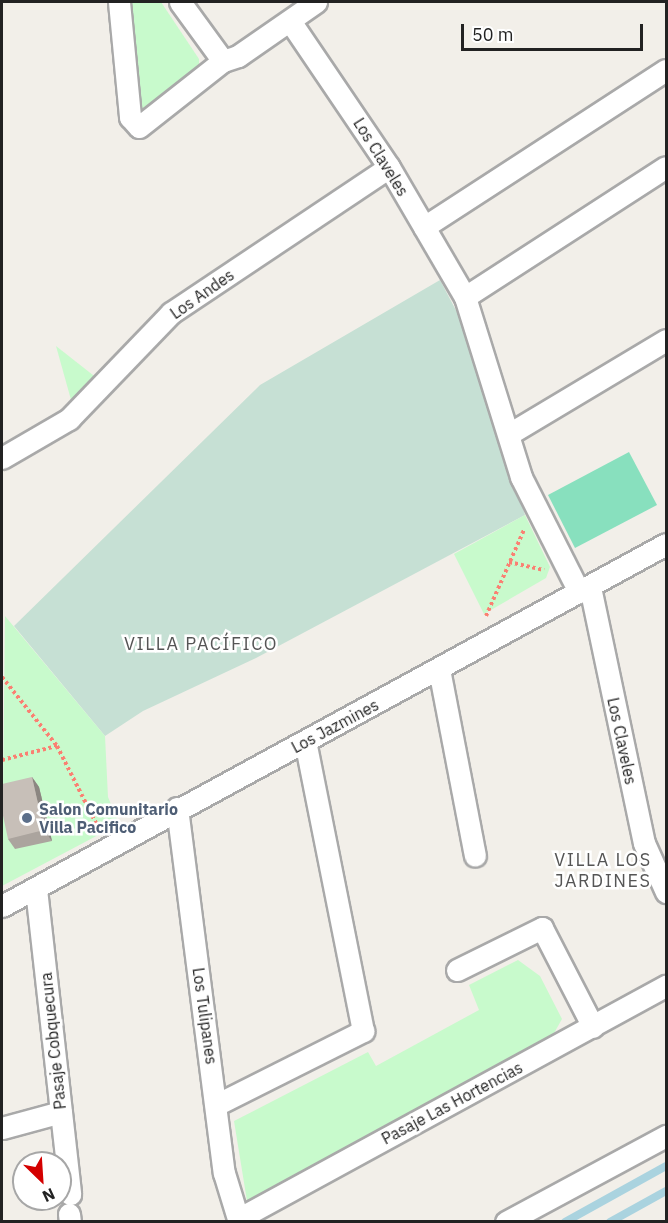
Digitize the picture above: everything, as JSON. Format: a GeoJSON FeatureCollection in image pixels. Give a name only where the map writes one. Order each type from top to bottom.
{"type":"FeatureCollection","features":[{"type":"Feature","properties":{"kind":"street"},"geometry":{"type":"LineString","coordinates":[[119,2],[130,117],[139,127],[223,61],[290,21],[316,2]]}},
{"type":"Feature","properties":{"kind":"street"},"geometry":{"type":"LineString","coordinates":[[180,2],[223,61]]}},
{"type":"Feature","properties":{"kind":"street","name":"Los Claveles"},"geometry":{"type":"LineString","coordinates":[[290,21],[388,167],[465,297],[509,434],[540,517],[565,566],[585,590],[644,843],[666,892]]}},
{"type":"Feature","properties":{"kind":"street"},"geometry":{"type":"LineString","coordinates":[[424,227],[666,69]]}},
{"type":"Feature","properties":{"kind":"street","name":"Los Andes"},"geometry":{"type":"LineString","coordinates":[[2,458],[69,419],[171,313],[388,167]]}},
{"type":"Feature","properties":{"kind":"street"},"geometry":{"type":"LineString","coordinates":[[465,297],[666,167]]}},
{"type":"Feature","properties":{"kind":"street"},"geometry":{"type":"LineString","coordinates":[[509,434],[666,340]]}},
{"type":"Feature","properties":{"kind":"street","name":"Los Jazmines"},"geometry":{"type":"LineString","coordinates":[[2,906],[106,850],[177,808],[304,742],[666,544]]}},
{"type":"Feature","properties":{"kind":"street"},"geometry":{"type":"LineString","coordinates":[[439,669],[475,856]]}},
{"type":"Feature","properties":{"kind":"street"},"geometry":{"type":"LineString","coordinates":[[216,1105],[363,1031],[304,742]]}},
{"type":"Feature","properties":{"kind":"street","name":"Los Tulipanes"},"geometry":{"type":"LineString","coordinates":[[177,808],[224,1173],[239,1220]]}},
{"type":"Feature","properties":{"kind":"street","name":"Pasaje Cobquecura"},"geometry":{"type":"LineString","coordinates":[[36,889],[64,1151]]}},
{"type":"Feature","properties":{"kind":"street"},"geometry":{"type":"LineString","coordinates":[[457,970],[542,928],[593,1027]]}},
{"type":"Feature","properties":{"kind":"street","name":"Pasaje Las Hortencias"},"geometry":{"type":"LineString","coordinates":[[239,1220],[666,987]]}},
{"type":"Feature","properties":{"kind":"street"},"geometry":{"type":"LineString","coordinates":[[2,1128],[61,1112]]}},
{"type":"Feature","properties":{"kind":"street"},"geometry":{"type":"LineString","coordinates":[[506,1221],[666,1136]]}},
{"type":"Feature","properties":{"kind":"path"},"geometry":{"type":"LineString","coordinates":[[491,641],[482,626],[526,525],[540,517]]}},
{"type":"Feature","properties":{"kind":"path"},"geometry":{"type":"LineString","coordinates":[[510,562],[554,573],[565,566]]}},
{"type":"Feature","properties":{"kind":"path"},"geometry":{"type":"LineString","coordinates":[[2,676],[57,746],[88,799],[106,850]]}},
{"type":"Feature","properties":{"kind":"path"},"geometry":{"type":"LineString","coordinates":[[2,760],[57,746]]}},
{"type":"Feature","properties":{"kind":"green space"},"geometry":{"type":"Polygon","coordinates":[[[128,2],[161,2],[199,59],[199,73],[147,112],[137,106],[128,2]]]}},
{"type":"Feature","properties":{"kind":"green space"},"geometry":{"type":"Polygon","coordinates":[[[440,280],[470,337],[525,515],[256,658],[143,711],[105,736],[14,626],[260,385],[440,280]]]}},
{"type":"Feature","properties":{"kind":"green space"},"geometry":{"type":"Polygon","coordinates":[[[56,346],[98,379],[73,407],[56,346]]]}},
{"type":"Feature","properties":{"kind":"green space"},"geometry":{"type":"Polygon","coordinates":[[[629,452],[657,505],[575,548],[548,495],[629,452]]]}},
{"type":"Feature","properties":{"kind":"green space"},"geometry":{"type":"Polygon","coordinates":[[[525,515],[550,567],[546,578],[484,614],[454,554],[525,515]]]}},
{"type":"Feature","properties":{"kind":"green space"},"geometry":{"type":"Polygon","coordinates":[[[5,616],[105,736],[108,797],[119,824],[2,886],[5,616]]]}},
{"type":"Feature","properties":{"kind":"green space"},"geometry":{"type":"Polygon","coordinates":[[[518,960],[540,976],[562,1019],[553,1035],[247,1201],[234,1121],[368,1052],[376,1066],[479,1010],[469,985],[518,960]]]}},
{"type":"Feature","properties":{"kind":"building","name":"Salon Comunitario Villa Pacifico"},"geometry":{"type":"Polygon","coordinates":[[[32,777],[44,830],[8,839],[2,811],[2,784],[32,777]]]}},
{"type":"Feature","properties":{"kind":"waterway"},"geometry":{"type":"LineString","coordinates":[[565,1222],[666,1166]]}},
{"type":"Feature","properties":{"kind":"waterway"},"geometry":{"type":"LineString","coordinates":[[610,1222],[666,1191]]}},
{"type":"Feature","properties":{"kind":"place","name":"Salon Comunitario Villa Pacifico"},"geometry":{"type":"Point","coordinates":[27,818]}},
{"type":"Feature","properties":{"kind":"district","name":"VILLA PACÍFICO"},"geometry":{"type":"Point","coordinates":[201,644]}},
{"type":"Feature","properties":{"kind":"district","name":"VILLA LOS JARDINES"},"geometry":{"type":"Point","coordinates":[603,871]}}]}
